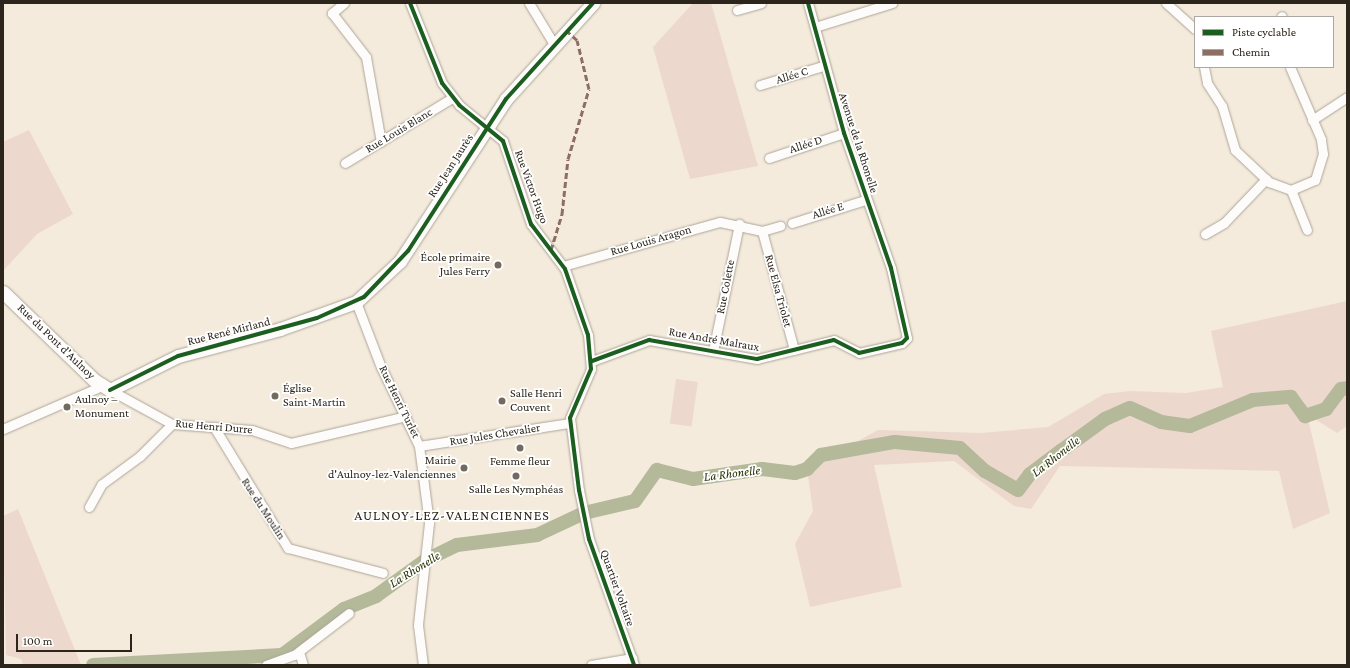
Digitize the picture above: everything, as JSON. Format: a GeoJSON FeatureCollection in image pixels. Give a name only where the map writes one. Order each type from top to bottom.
{"type":"FeatureCollection","features":[{"type":"Feature","properties":{"kind":"street"},"geometry":{"type":"LineString","coordinates":[[344,3],[332,13],[366,57],[381,142]]}},
{"type":"Feature","properties":{"kind":"street","name":"Rue Victor Hugo"},"geometry":{"type":"LineString","coordinates":[[410,3],[435,72],[452,98],[488,127],[505,144],[533,227],[563,266],[588,335],[592,361],[570,423],[581,506]]}},
{"type":"Feature","properties":{"kind":"street"},"geometry":{"type":"LineString","coordinates":[[529,3],[555,46]]}},
{"type":"Feature","properties":{"kind":"street","name":"Rue Jean Jaurès"},"geometry":{"type":"LineString","coordinates":[[356,302],[404,256],[506,99],[593,3]]}},
{"type":"Feature","properties":{"kind":"street"},"geometry":{"type":"LineString","coordinates":[[737,10],[761,3]]}},
{"type":"Feature","properties":{"kind":"street","name":"Avenue de la Rhonelle"},"geometry":{"type":"LineString","coordinates":[[808,3],[825,58],[823,66],[865,200],[872,207],[883,241],[907,338],[902,343],[859,353],[834,340]]}},
{"type":"Feature","properties":{"kind":"street"},"geometry":{"type":"LineString","coordinates":[[815,27],[892,3]]}},
{"type":"Feature","properties":{"kind":"street"},"geometry":{"type":"LineString","coordinates":[[1166,3],[1194,28]]}},
{"type":"Feature","properties":{"kind":"street","name":"Allée C"},"geometry":{"type":"LineString","coordinates":[[760,85],[823,66]]}},
{"type":"Feature","properties":{"kind":"street"},"geometry":{"type":"LineString","coordinates":[[1204,68],[1207,83],[1222,106],[1232,146],[1266,179],[1291,190],[1309,185],[1322,166],[1323,146],[1290,68]]}},
{"type":"Feature","properties":{"kind":"street"},"geometry":{"type":"LineString","coordinates":[[1312,120],[1347,97]]}},
{"type":"Feature","properties":{"kind":"street","name":"Rue Louis Blanc"},"geometry":{"type":"LineString","coordinates":[[345,163],[452,98]]}},
{"type":"Feature","properties":{"kind":"street","name":"Allée D"},"geometry":{"type":"LineString","coordinates":[[769,158],[844,133]]}},
{"type":"Feature","properties":{"kind":"street"},"geometry":{"type":"LineString","coordinates":[[1205,234],[1224,223],[1266,179]]}},
{"type":"Feature","properties":{"kind":"street"},"geometry":{"type":"LineString","coordinates":[[1291,190],[1307,230]]}},
{"type":"Feature","properties":{"kind":"street","name":"Allée E"},"geometry":{"type":"LineString","coordinates":[[792,223],[865,200]]}},
{"type":"Feature","properties":{"kind":"street","name":"Rue Louis Aragon"},"geometry":{"type":"LineString","coordinates":[[563,266],[717,222],[739,224]]}},
{"type":"Feature","properties":{"kind":"street"},"geometry":{"type":"LineString","coordinates":[[739,224],[762,231],[780,226]]}},
{"type":"Feature","properties":{"kind":"street","name":"Rue Colette"},"geometry":{"type":"LineString","coordinates":[[714,350],[739,224]]}},
{"type":"Feature","properties":{"kind":"street","name":"Rue Elsa Triolet"},"geometry":{"type":"LineString","coordinates":[[762,231],[794,350]]}},
{"type":"Feature","properties":{"kind":"street","name":"Rue du Pont d'Aulnoy"},"geometry":{"type":"LineString","coordinates":[[3,292],[106,388]]}},
{"type":"Feature","properties":{"kind":"street","name":"Rue René Mirland"},"geometry":{"type":"LineString","coordinates":[[3,429],[106,388],[182,354],[288,327],[356,302]]}},
{"type":"Feature","properties":{"kind":"street","name":"Rue Henri Turlet"},"geometry":{"type":"LineString","coordinates":[[356,302],[381,367],[406,416],[419,446],[428,502],[426,552],[418,625],[423,665]]}},
{"type":"Feature","properties":{"kind":"street","name":"Rue André Malraux"},"geometry":{"type":"LineString","coordinates":[[592,361],[649,340],[714,350],[757,359],[834,340]]}},
{"type":"Feature","properties":{"kind":"street","name":"Rue Henri Durre"},"geometry":{"type":"LineString","coordinates":[[106,388],[172,424],[252,430],[293,443],[406,416]]}},
{"type":"Feature","properties":{"kind":"street","name":"Rue Jules Chevalier"},"geometry":{"type":"LineString","coordinates":[[419,446],[570,423]]}},
{"type":"Feature","properties":{"kind":"street"},"geometry":{"type":"LineString","coordinates":[[90,507],[102,484],[140,456],[172,424]]}},
{"type":"Feature","properties":{"kind":"street","name":"Rue du Moulin"},"geometry":{"type":"LineString","coordinates":[[214,427],[246,483],[290,549],[382,573]]}},
{"type":"Feature","properties":{"kind":"street","name":"Quartier Voltaire"},"geometry":{"type":"LineString","coordinates":[[581,506],[633,662]]}},
{"type":"Feature","properties":{"kind":"street"},"geometry":{"type":"LineString","coordinates":[[266,665],[299,652],[349,613]]}},
{"type":"Feature","properties":{"kind":"street"},"geometry":{"type":"LineString","coordinates":[[299,652],[303,665]]}},
{"type":"Feature","properties":{"kind":"street"},"geometry":{"type":"LineString","coordinates":[[591,665],[633,662]]}},
{"type":"Feature","properties":{"kind":"shaded area"},"geometry":{"type":"Polygon","coordinates":[[[693,3],[711,3],[758,166],[690,179],[653,47],[693,3]]]}},
{"type":"Feature","properties":{"kind":"shaded area"},"geometry":{"type":"Polygon","coordinates":[[[29,130],[73,214],[37,234],[3,271],[3,142],[29,130]]]}},
{"type":"Feature","properties":{"kind":"shaded area"},"geometry":{"type":"Polygon","coordinates":[[[1347,301],[1347,426],[1337,433],[1307,414],[1330,513],[1293,529],[1279,471],[1060,466],[1031,509],[1014,506],[954,461],[874,465],[902,587],[810,607],[795,544],[813,511],[807,469],[878,430],[981,433],[1048,427],[1104,394],[1130,391],[1186,393],[1223,387],[1211,331],[1347,301]]]}},
{"type":"Feature","properties":{"kind":"shaded area"},"geometry":{"type":"Polygon","coordinates":[[[676,379],[698,382],[692,427],[670,424],[676,379]]]}},
{"type":"Feature","properties":{"kind":"shaded area"},"geometry":{"type":"Polygon","coordinates":[[[18,509],[81,665],[23,665],[21,659],[6,655],[3,516],[18,509]]]}},
{"type":"Feature","properties":{"kind":"waterway","name":"La Rhonelle"},"geometry":{"type":"LineString","coordinates":[[93,665],[282,655],[344,609],[376,596],[426,560],[457,545],[537,535],[584,513],[635,501],[657,470],[693,479],[762,469],[795,473],[807,469],[821,455],[895,442],[960,448],[985,471],[1018,490],[1030,474],[1061,451],[1105,419],[1130,408],[1161,422],[1190,426],[1253,400],[1291,397],[1305,416],[1326,409],[1341,389],[1347,388]]}},
{"type":"Feature","properties":{"kind":"marked path"},"geometry":{"type":"LineString","coordinates":[[551,250],[562,214],[568,159],[589,89],[577,40],[567,31]]}},
{"type":"Feature","properties":{"kind":"cycle path"},"geometry":{"type":"LineString","coordinates":[[410,3],[442,83],[459,105],[503,141],[531,224],[565,269],[588,335],[591,369],[570,418],[579,490],[589,539],[634,665]]}},
{"type":"Feature","properties":{"kind":"cycle path"},"geometry":{"type":"LineString","coordinates":[[110,390],[178,356],[317,318],[364,297],[408,251],[506,99],[593,3]]}},
{"type":"Feature","properties":{"kind":"cycle path"},"geometry":{"type":"LineString","coordinates":[[592,361],[649,340],[757,359],[834,340],[859,353],[902,343],[907,338],[891,268],[844,133],[808,3]]}},
{"type":"Feature","properties":{"kind":"place","name":"École primaire Jules Ferry"},"geometry":{"type":"Point","coordinates":[498,265]}},
{"type":"Feature","properties":{"kind":"place","name":"Église Saint-Martin"},"geometry":{"type":"Point","coordinates":[275,396]}},
{"type":"Feature","properties":{"kind":"place","name":"Salle Henri Couvent"},"geometry":{"type":"Point","coordinates":[502,401]}},
{"type":"Feature","properties":{"kind":"place","name":"Aulnoy – Monument"},"geometry":{"type":"Point","coordinates":[67,407]}},
{"type":"Feature","properties":{"kind":"place","name":"Femme fleur"},"geometry":{"type":"Point","coordinates":[520,448]}},
{"type":"Feature","properties":{"kind":"place","name":"Mairie d'Aulnoy-lez-Valenciennes"},"geometry":{"type":"Point","coordinates":[464,468]}},
{"type":"Feature","properties":{"kind":"place","name":"Salle Les Nymphéas"},"geometry":{"type":"Point","coordinates":[516,476]}},
{"type":"Feature","properties":{"kind":"district","name":"AULNOY-LEZ-VALENCIENNES"},"geometry":{"type":"Point","coordinates":[452,515]}}]}
